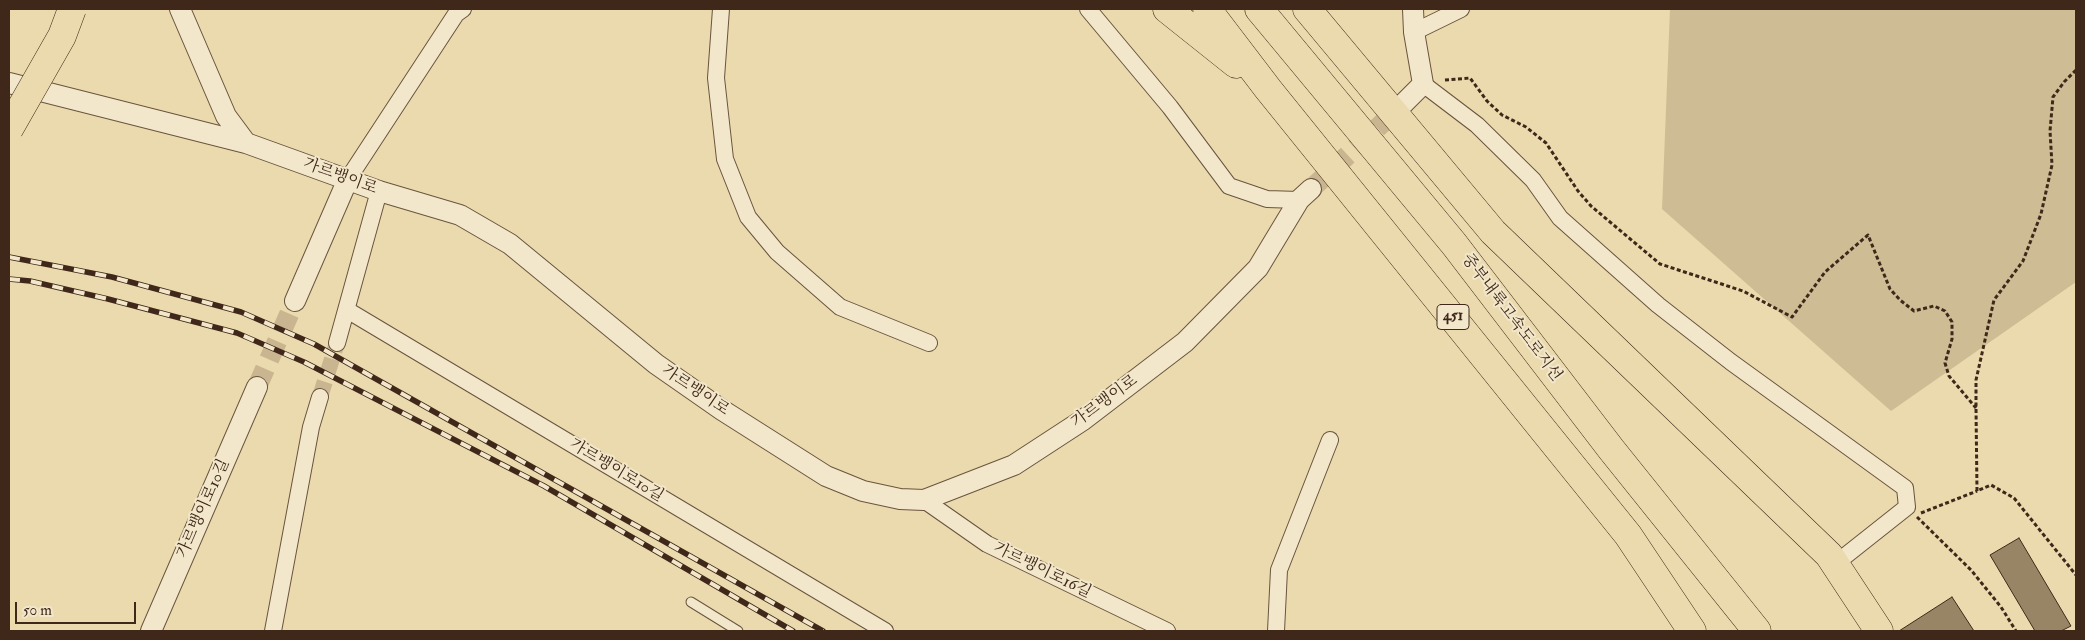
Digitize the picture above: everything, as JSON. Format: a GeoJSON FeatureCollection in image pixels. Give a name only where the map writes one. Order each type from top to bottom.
{"type":"FeatureCollection","features":[{"type":"Feature","properties":{"kind":"highway"},"geometry":{"type":"LineString","coordinates":[[9,129],[62,36],[72,9]]}},
{"type":"Feature","properties":{"kind":"highway"},"geometry":{"type":"LineString","coordinates":[[1167,9],[1268,89]]}},
{"type":"Feature","properties":{"kind":"highway","name":"451"},"geometry":{"type":"LineString","coordinates":[[1207,9],[1268,89],[1628,535],[1692,631]]}},
{"type":"Feature","properties":{"kind":"highway","name":"중부내륙고속도로지선"},"geometry":{"type":"LineString","coordinates":[[1259,9],[1454,244],[1611,449],[1757,631]]}},
{"type":"Feature","properties":{"kind":"highway"},"geometry":{"type":"LineString","coordinates":[[1307,9],[1493,232],[1829,555],[1878,631]]}},
{"type":"Feature","properties":{"kind":"street"},"geometry":{"type":"LineString","coordinates":[[180,9],[226,116],[246,143]]}},
{"type":"Feature","properties":{"kind":"street"},"geometry":{"type":"LineString","coordinates":[[295,301],[348,180],[456,14],[463,9]]}},
{"type":"Feature","properties":{"kind":"street"},"geometry":{"type":"LineString","coordinates":[[721,9],[716,78],[725,159],[748,217],[777,252],[840,307],[929,343]]}},
{"type":"Feature","properties":{"kind":"street"},"geometry":{"type":"LineString","coordinates":[[1088,9],[1170,107],[1229,186],[1267,199],[1305,195]]}},
{"type":"Feature","properties":{"kind":"street"},"geometry":{"type":"LineString","coordinates":[[1413,9],[1414,32],[1429,82],[1477,125],[1533,180],[1560,218],[1652,299],[1731,362],[1905,488],[1911,511],[1835,564]]}},
{"type":"Feature","properties":{"kind":"street"},"geometry":{"type":"LineString","coordinates":[[1414,32],[1461,9]]}},
{"type":"Feature","properties":{"kind":"street"},"geometry":{"type":"LineString","coordinates":[[1401,106],[1429,82]]}},
{"type":"Feature","properties":{"kind":"street","name":"가르뱅이로"},"geometry":{"type":"LineString","coordinates":[[9,83],[246,143],[379,191],[460,215],[510,244],[656,364],[722,410],[826,476],[863,491],[900,499],[924,500],[1014,465],[1083,420],[1185,342],[1258,268],[1305,195]]}},
{"type":"Feature","properties":{"kind":"street"},"geometry":{"type":"LineString","coordinates":[[337,343],[348,310],[379,191]]}},
{"type":"Feature","properties":{"kind":"street","name":"가르뱅이로10길"},"geometry":{"type":"LineString","coordinates":[[348,310],[886,631]]}},
{"type":"Feature","properties":{"kind":"street","name":"가르뱅이로10길"},"geometry":{"type":"LineString","coordinates":[[151,631],[257,387]]}},
{"type":"Feature","properties":{"kind":"street"},"geometry":{"type":"LineString","coordinates":[[273,631],[311,427],[320,397]]}},
{"type":"Feature","properties":{"kind":"street"},"geometry":{"type":"LineString","coordinates":[[1276,631],[1279,570],[1330,440]]}},
{"type":"Feature","properties":{"kind":"street","name":"가르뱅이로16길"},"geometry":{"type":"LineString","coordinates":[[924,500],[986,544],[1167,631]]}},
{"type":"Feature","properties":{"kind":"lane"},"geometry":{"type":"LineString","coordinates":[[691,602],[738,631]]}},
{"type":"Feature","properties":{"kind":"path"},"geometry":{"type":"LineString","coordinates":[[1977,492],[1976,380],[1994,300],[2023,261],[2041,214],[2052,165],[2050,131],[2053,97],[2076,70]]}},
{"type":"Feature","properties":{"kind":"path"},"geometry":{"type":"LineString","coordinates":[[1429,82],[1470,78],[1487,101],[1502,115],[1526,127],[1546,144],[1578,191],[1591,206],[1660,264],[1743,290],[1792,317],[1825,272],[1868,235],[1890,289],[1900,300],[1914,311],[1934,306],[1945,311],[1952,322],[1952,339],[1945,363],[1949,376],[1976,408]]}},
{"type":"Feature","properties":{"kind":"path"},"geometry":{"type":"LineString","coordinates":[[2016,631],[2001,607],[1971,570],[1911,511],[1977,492],[1991,485],[2014,498],[2076,575]]}},
{"type":"Feature","properties":{"kind":"shaded area"},"geometry":{"type":"Polygon","coordinates":[[[1670,9],[2076,9],[2076,282],[1891,411],[1662,209],[1670,9]]]}},
{"type":"Feature","properties":{"kind":"building"},"geometry":{"type":"Polygon","coordinates":[[[2019,538],[2071,626],[2061,631],[2035,631],[1990,555],[2019,538]]]}},
{"type":"Feature","properties":{"kind":"building"},"geometry":{"type":"Polygon","coordinates":[[[1952,597],[1974,631],[1899,631],[1952,597]]]}},
{"type":"Feature","properties":{"kind":"tunnel"},"geometry":{"type":"LineString","coordinates":[[1311,189],[1401,106]]}},
{"type":"Feature","properties":{"kind":"tunnel"},"geometry":{"type":"LineString","coordinates":[[257,387],[295,301]]}},
{"type":"Feature","properties":{"kind":"tunnel"},"geometry":{"type":"LineString","coordinates":[[320,397],[337,343]]}},
{"type":"Feature","properties":{"kind":"railway"},"geometry":{"type":"LineString","coordinates":[[9,257],[112,277],[241,312],[314,344],[823,631]]}},
{"type":"Feature","properties":{"kind":"railway"},"geometry":{"type":"LineString","coordinates":[[9,279],[30,281],[108,299],[237,333],[304,362],[544,486],[793,631]]}}]}
